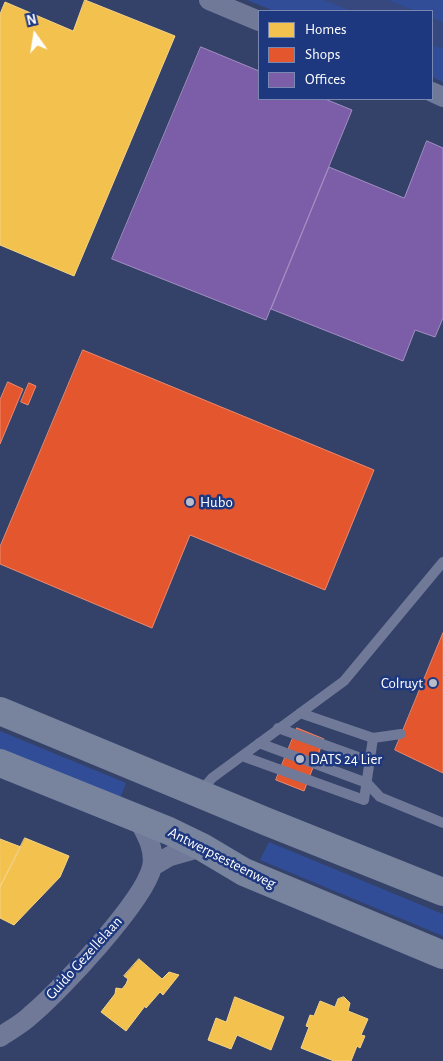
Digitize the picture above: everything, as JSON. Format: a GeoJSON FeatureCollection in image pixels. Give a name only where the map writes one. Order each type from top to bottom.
{"type":"FeatureCollection","features":[{"type":"Feature","properties":{"kind":"main road"},"geometry":{"type":"LineString","coordinates":[[0,711],[443,892]]}},
{"type":"Feature","properties":{"kind":"main road","name":"Antwerpsesteenweg"},"geometry":{"type":"LineString","coordinates":[[0,763],[137,817],[202,847],[244,872],[443,954]]}},
{"type":"Feature","properties":{"kind":"street"},"geometry":{"type":"LineString","coordinates":[[209,0],[258,21]]}},
{"type":"Feature","properties":{"kind":"street"},"geometry":{"type":"LineString","coordinates":[[137,817],[151,843],[153,866],[170,856],[202,847]]}},
{"type":"Feature","properties":{"kind":"street","name":"Guido Gezellelaan"},"geometry":{"type":"LineString","coordinates":[[0,1037],[31,1016],[79,967],[137,896],[153,866]]}},
{"type":"Feature","properties":{"kind":"lane"},"geometry":{"type":"LineString","coordinates":[[200,793],[212,778],[344,681],[443,562]]}},
{"type":"Feature","properties":{"kind":"lane"},"geometry":{"type":"LineString","coordinates":[[300,713],[373,738],[401,734]]}},
{"type":"Feature","properties":{"kind":"lane"},"geometry":{"type":"LineString","coordinates":[[278,728],[369,761]]}},
{"type":"Feature","properties":{"kind":"lane"},"geometry":{"type":"LineString","coordinates":[[242,756],[364,800],[373,738]]}},
{"type":"Feature","properties":{"kind":"lane"},"geometry":{"type":"LineString","coordinates":[[259,743],[366,783],[380,797],[443,823]]}},
{"type":"Feature","properties":{"kind":"shaded area"},"geometry":{"type":"Polygon","coordinates":[[[247,0],[443,0],[443,82],[433,77],[433,10],[272,10],[247,0]]]}},
{"type":"Feature","properties":{"kind":"shaded area"},"geometry":{"type":"Polygon","coordinates":[[[324,0],[388,0],[413,10],[349,10],[324,0]]]}},
{"type":"Feature","properties":{"kind":"shaded area"},"geometry":{"type":"Polygon","coordinates":[[[433,18],[443,22],[443,49],[433,45],[433,18]]]}},
{"type":"Feature","properties":{"kind":"shaded area"},"geometry":{"type":"Polygon","coordinates":[[[0,731],[126,783],[120,799],[0,750],[0,731]]]}},
{"type":"Feature","properties":{"kind":"shaded area"},"geometry":{"type":"Polygon","coordinates":[[[269,842],[443,914],[443,936],[260,860],[269,842]]]}},
{"type":"Feature","properties":{"kind":"building: Homes"},"geometry":{"type":"Polygon","coordinates":[[[85,0],[175,36],[74,276],[0,245],[0,14],[5,2],[73,31],[85,0]]]}},
{"type":"Feature","properties":{"kind":"building: Homes"},"geometry":{"type":"Polygon","coordinates":[[[25,838],[69,856],[60,877],[14,925],[0,918],[0,887],[25,838]]]}},
{"type":"Feature","properties":{"kind":"building: Homes"},"geometry":{"type":"Polygon","coordinates":[[[0,839],[21,847],[0,887],[0,839]]]}},
{"type":"Feature","properties":{"kind":"building: Homes"},"geometry":{"type":"Polygon","coordinates":[[[139,959],[162,979],[169,972],[179,975],[163,995],[160,992],[146,1008],[145,1006],[126,1031],[101,1012],[115,994],[116,988],[122,989],[126,984],[128,979],[124,976],[139,959]]]}},
{"type":"Feature","properties":{"kind":"building: Homes"},"geometry":{"type":"Polygon","coordinates":[[[235,997],[284,1017],[271,1050],[237,1035],[231,1049],[208,1040],[216,1018],[226,1022],[235,997]]]}},
{"type":"Feature","properties":{"kind":"building: Homes"},"geometry":{"type":"Polygon","coordinates":[[[344,997],[350,1003],[348,1011],[368,1019],[361,1035],[365,1036],[360,1048],[357,1046],[351,1061],[334,1061],[301,1048],[309,1027],[306,1026],[310,1015],[314,1016],[320,1001],[335,1007],[338,999],[344,997]]]}},
{"type":"Feature","properties":{"kind":"building: Shops","name":"Hubo"},"geometry":{"type":"Polygon","coordinates":[[[83,350],[374,470],[325,590],[190,535],[152,628],[0,564],[0,547],[83,350]]]}},
{"type":"Feature","properties":{"kind":"building: Shops"},"geometry":{"type":"Polygon","coordinates":[[[8,382],[23,389],[0,444],[0,400],[8,382]]]}},
{"type":"Feature","properties":{"kind":"building: Shops"},"geometry":{"type":"Polygon","coordinates":[[[29,383],[36,386],[28,405],[21,402],[29,383]]]}},
{"type":"Feature","properties":{"kind":"building: Shops","name":"Colruyt"},"geometry":{"type":"Polygon","coordinates":[[[443,633],[443,773],[395,750],[443,633]]]}},
{"type":"Feature","properties":{"kind":"building: Shops"},"geometry":{"type":"Polygon","coordinates":[[[297,728],[324,739],[304,791],[276,780],[297,728]]]}},
{"type":"Feature","properties":{"kind":"building: Offices"},"geometry":{"type":"Polygon","coordinates":[[[201,47],[258,71],[258,100],[327,100],[352,110],[266,320],[112,259],[201,47]]]}},
{"type":"Feature","properties":{"kind":"building: Offices"},"geometry":{"type":"Polygon","coordinates":[[[427,141],[443,148],[443,318],[435,337],[415,330],[403,361],[271,309],[329,167],[404,198],[427,141]]]}},
{"type":"Feature","properties":{"kind":"place","name":"Hubo"},"geometry":{"type":"Point","coordinates":[190,502]}},
{"type":"Feature","properties":{"kind":"place","name":"Colruyt"},"geometry":{"type":"Point","coordinates":[433,683]}},
{"type":"Feature","properties":{"kind":"place","name":"DATS 24 Lier"},"geometry":{"type":"Point","coordinates":[300,759]}}]}
